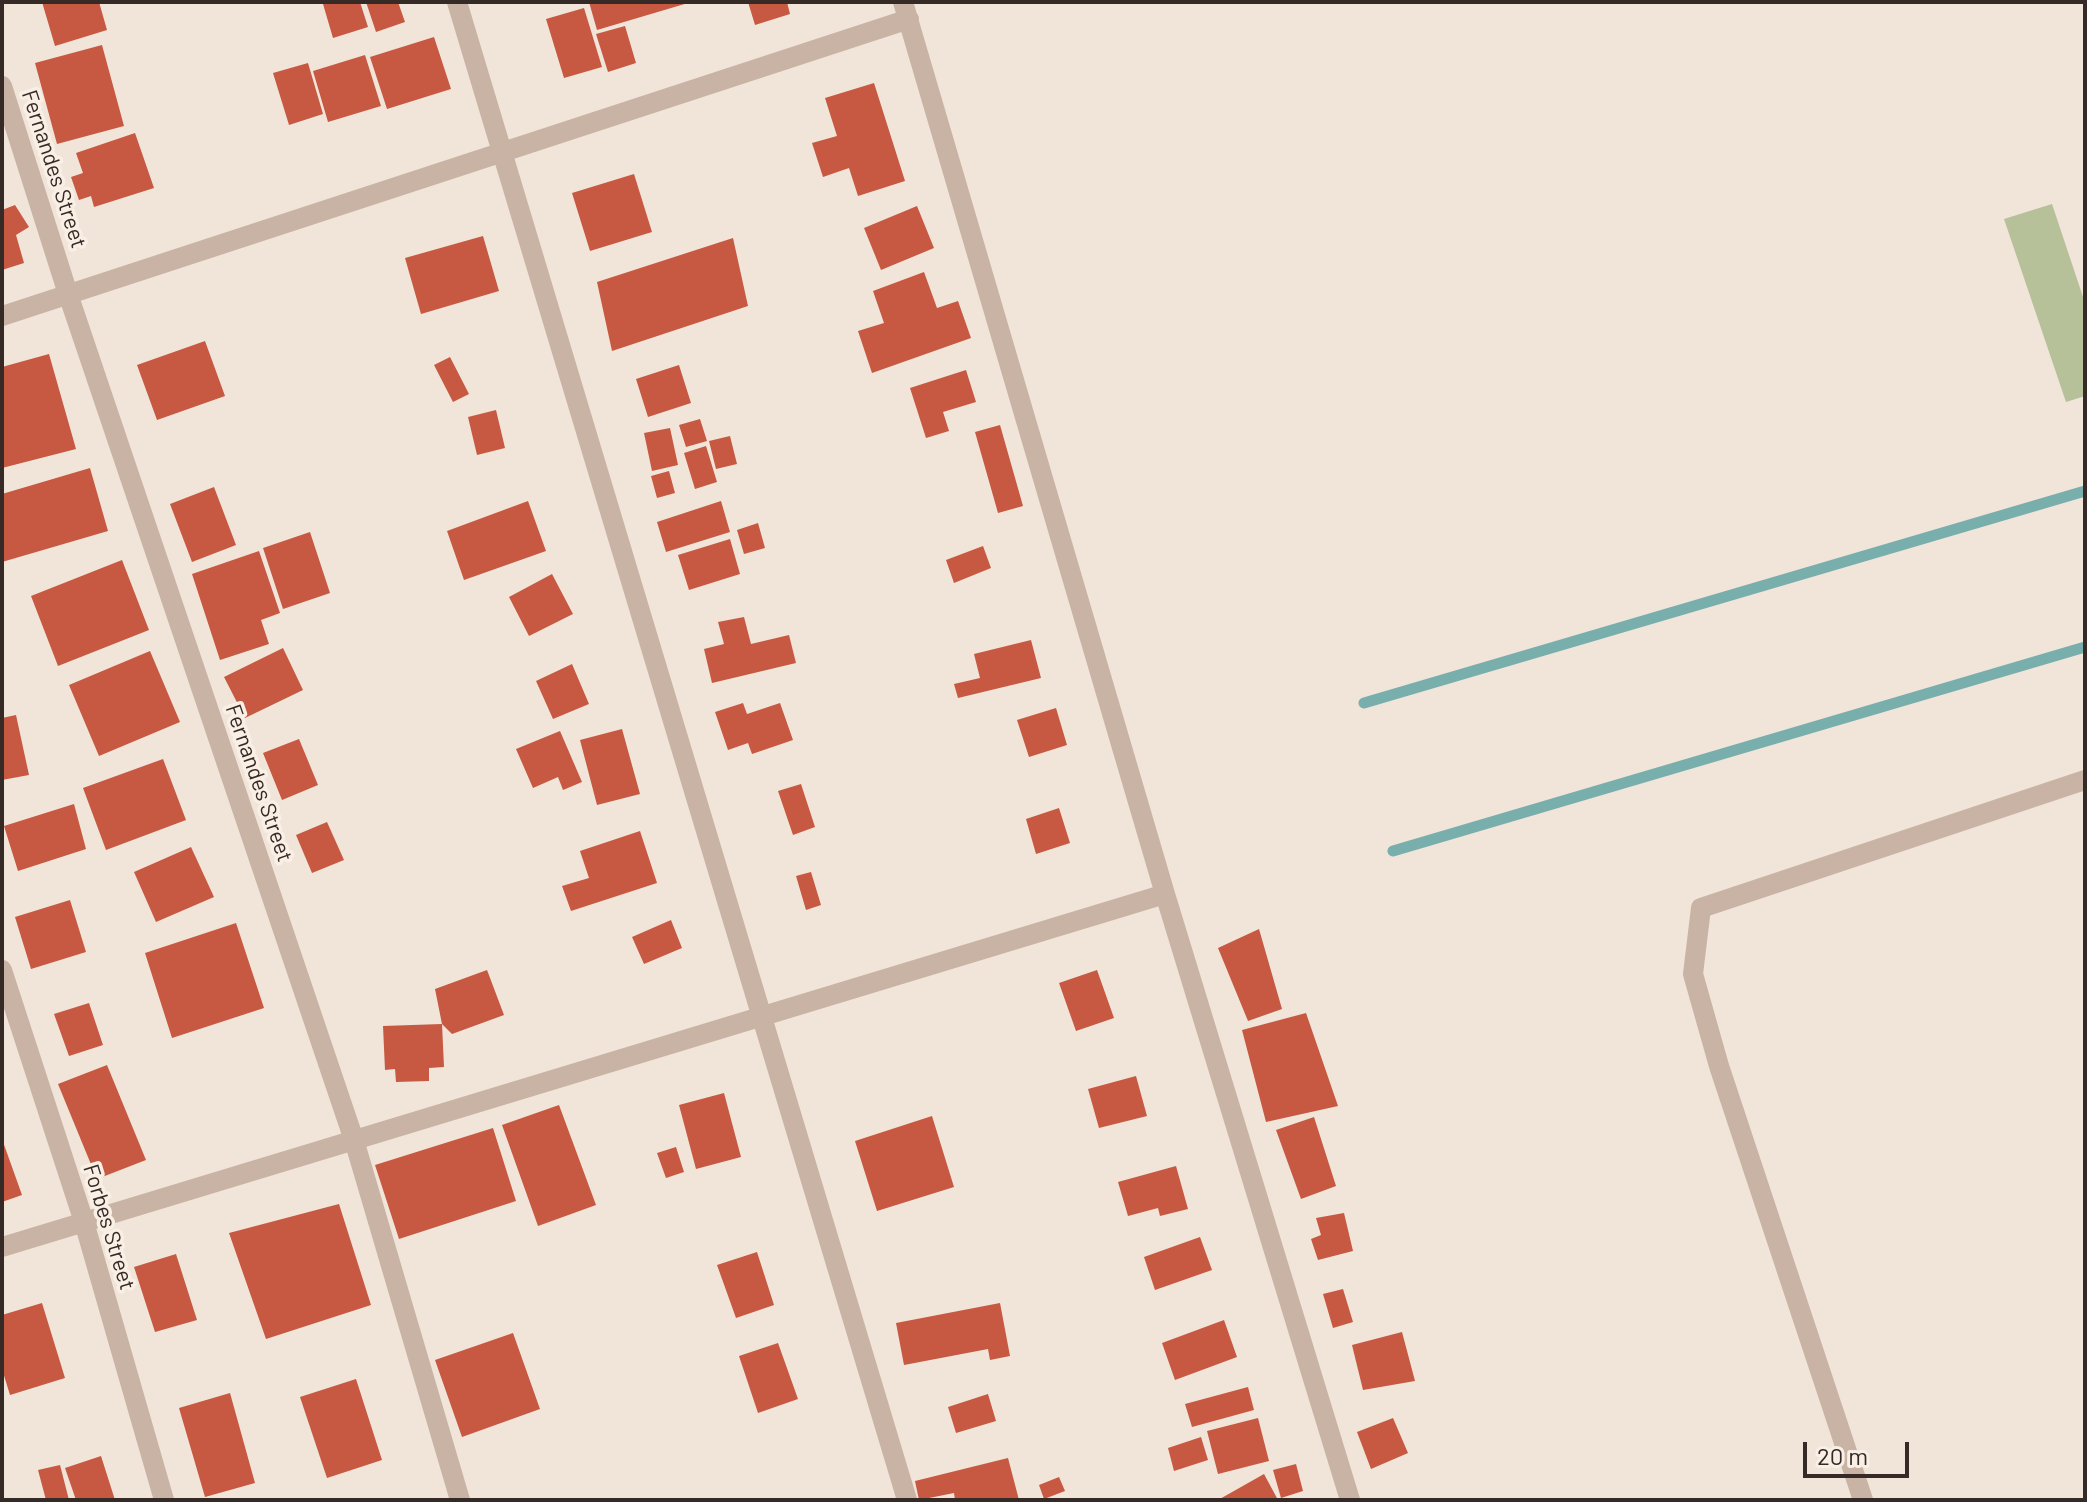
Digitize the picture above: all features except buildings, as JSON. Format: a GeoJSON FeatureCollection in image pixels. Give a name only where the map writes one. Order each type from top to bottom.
{"type":"FeatureCollection","features":[{"type":"Feature","properties":{"kind":"street"},"geometry":{"type":"LineString","coordinates":[[457,2],[907,1500]]}},
{"type":"Feature","properties":{"kind":"street"},"geometry":{"type":"LineString","coordinates":[[2,316],[503,153],[906,10],[1165,894],[1350,1500]]}},
{"type":"Feature","properties":{"kind":"street","name":"Fernandes Street"},"geometry":{"type":"LineString","coordinates":[[2,86],[68,294],[354,1140],[460,1500]]}},
{"type":"Feature","properties":{"kind":"street"},"geometry":{"type":"LineString","coordinates":[[1863,1500],[1719,1066],[1693,974],[1701,908],[2085,780]]}},
{"type":"Feature","properties":{"kind":"street"},"geometry":{"type":"LineString","coordinates":[[2,1247],[1165,894]]}},
{"type":"Feature","properties":{"kind":"street","name":"Forbes Street"},"geometry":{"type":"LineString","coordinates":[[2,970],[84,1222],[164,1500]]}},
{"type":"Feature","properties":{"kind":"green space"},"geometry":{"type":"Polygon","coordinates":[[[2052,204],[2085,303],[2085,396],[2066,402],[2004,219],[2052,204]]]}},
{"type":"Feature","properties":{"kind":"waterway"},"geometry":{"type":"LineString","coordinates":[[1364,703],[2085,491]]}},
{"type":"Feature","properties":{"kind":"waterway"},"geometry":{"type":"LineString","coordinates":[[1393,851],[2085,647]]}}]}
